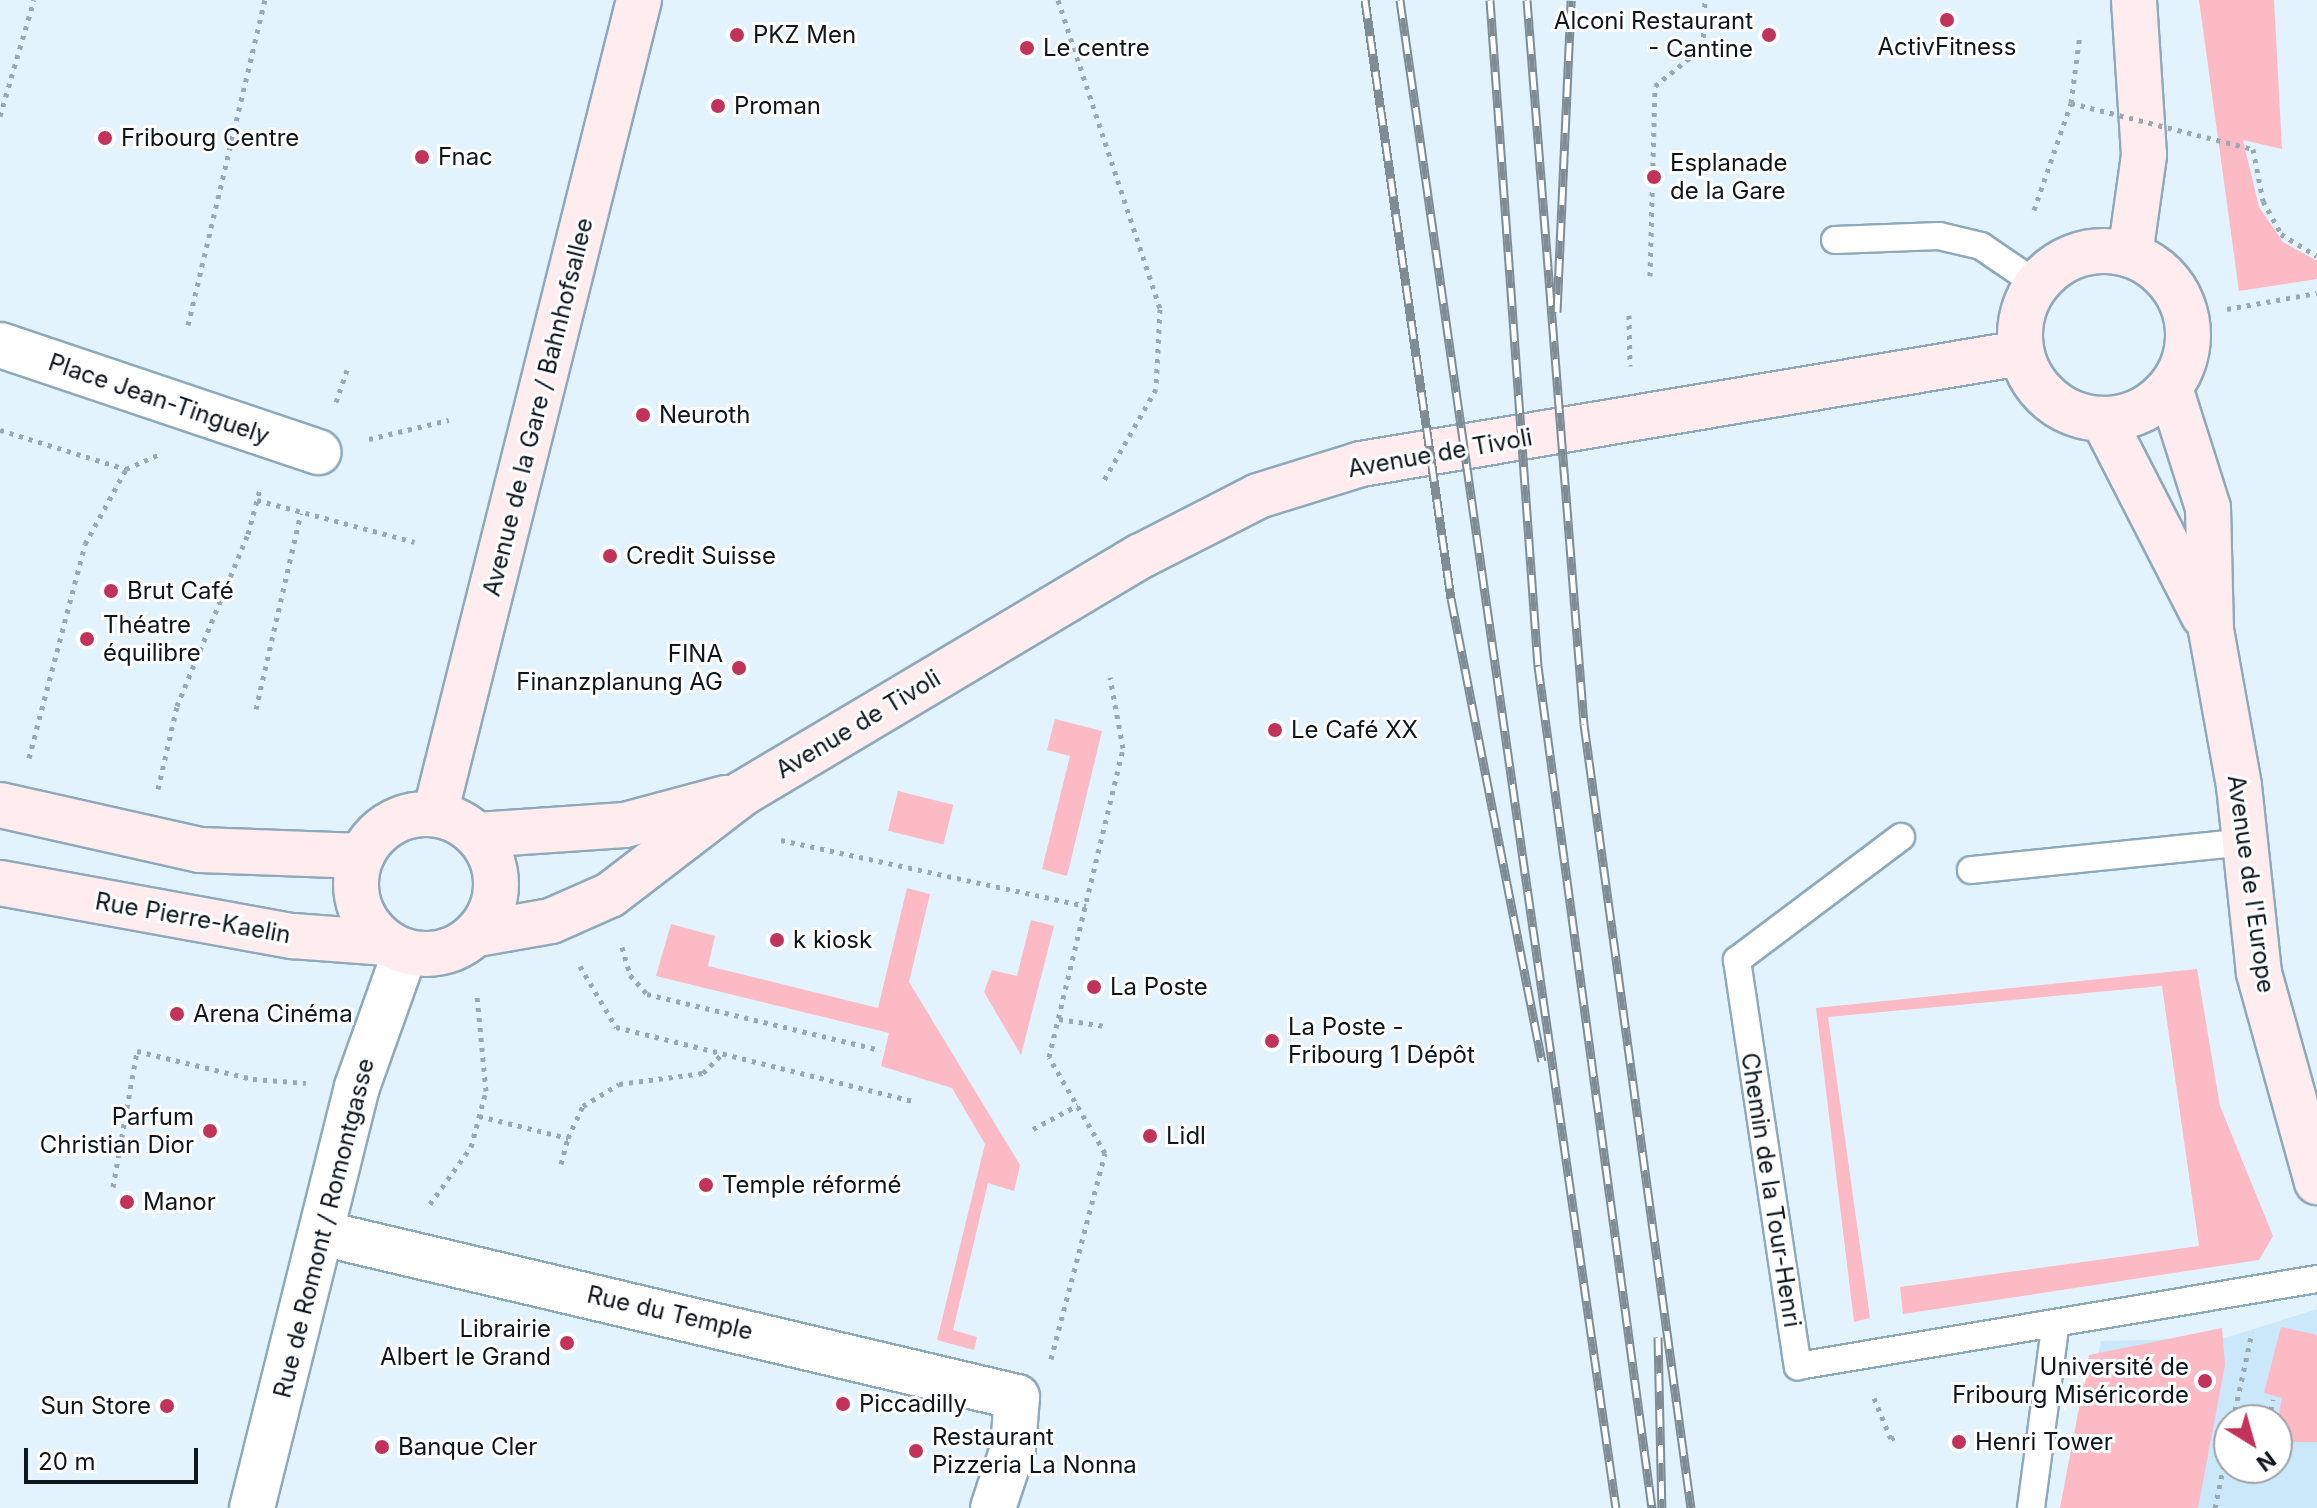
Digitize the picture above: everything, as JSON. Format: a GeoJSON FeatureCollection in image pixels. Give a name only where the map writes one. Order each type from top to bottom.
{"type":"FeatureCollection","features":[{"type":"Feature","properties":{"kind":"main road","name":"Avenue de la Gare / Bahnhofsallee"},"geometry":{"type":"LineString","coordinates":[[435,814],[639,0]]}},
{"type":"Feature","properties":{"kind":"main road"},"geometry":{"type":"LineString","coordinates":[[2130,255],[2144,155],[2134,0]]}},
{"type":"Feature","properties":{"kind":"main road"},"geometry":{"type":"LineString","coordinates":[[2086,253],[2130,255],[2164,277],[2185,311],[2187,351],[2170,388],[2147,408],[2103,419],[2051,401],[2021,353],[2023,313],[2037,284],[2086,253]]}},
{"type":"Feature","properties":{"kind":"main road","name":"Avenue de Tivoli"},"geometry":{"type":"LineString","coordinates":[[477,934],[551,921],[610,895],[743,793],[1127,564],[1258,496],[1361,464],[2021,353]]}},
{"type":"Feature","properties":{"kind":"main road","name":"Avenue de l'Europe"},"geometry":{"type":"LineString","coordinates":[[2170,388],[2208,508],[2211,630],[2245,842],[2259,973],[2317,1182]]}},
{"type":"Feature","properties":{"kind":"main road","name":"Avenue de l'Europe"},"geometry":{"type":"LineString","coordinates":[[2103,419],[2211,630]]}},
{"type":"Feature","properties":{"kind":"main road","name":"Avenue de Tivoli"},"geometry":{"type":"LineString","coordinates":[[478,835],[625,825],[743,793]]}},
{"type":"Feature","properties":{"kind":"main road"},"geometry":{"type":"LineString","coordinates":[[0,805],[200,850],[362,856]]}},
{"type":"Feature","properties":{"kind":"main road"},"geometry":{"type":"LineString","coordinates":[[435,814],[478,835],[497,881],[490,915],[477,934],[428,955],[396,947],[358,903],[362,856],[395,821],[435,814]]}},
{"type":"Feature","properties":{"kind":"main road","name":"Rue Pierre-Kaelin"},"geometry":{"type":"LineString","coordinates":[[0,883],[293,936],[396,947]]}},
{"type":"Feature","properties":{"kind":"street","name":"Place Jean-Tinguely"},"geometry":{"type":"LineString","coordinates":[[0,345],[318,452]]}},
{"type":"Feature","properties":{"kind":"street","name":"Rue de Romont / Romontgasse"},"geometry":{"type":"LineString","coordinates":[[252,1508],[357,1087],[396,947]]}},
{"type":"Feature","properties":{"kind":"street","name":"Rue du Temple"},"geometry":{"type":"LineString","coordinates":[[321,1233],[1032,1385]]}},
{"type":"Feature","properties":{"kind":"street"},"geometry":{"type":"LineString","coordinates":[[993,1508],[1032,1385]]}},
{"type":"Feature","properties":{"kind":"lane"},"geometry":{"type":"LineString","coordinates":[[1835,240],[1939,236],[1981,246],[2037,284]]}},
{"type":"Feature","properties":{"kind":"lane","name":"Chemin de la Tour-Henri"},"geometry":{"type":"LineString","coordinates":[[1901,837],[1737,960],[1798,1366],[2055,1327],[2317,1279]]}},
{"type":"Feature","properties":{"kind":"lane"},"geometry":{"type":"LineString","coordinates":[[1971,870],[2245,842]]}},
{"type":"Feature","properties":{"kind":"lane"},"geometry":{"type":"LineString","coordinates":[[2031,1508],[2055,1327]]}},
{"type":"Feature","properties":{"kind":"path"},"geometry":{"type":"LineString","coordinates":[[0,116],[34,0]]}},
{"type":"Feature","properties":{"kind":"path"},"geometry":{"type":"LineString","coordinates":[[188,325],[265,0]]}},
{"type":"Feature","properties":{"kind":"path"},"geometry":{"type":"LineString","coordinates":[[1058,0],[1160,309],[1156,389],[1104,480]]}},
{"type":"Feature","properties":{"kind":"path"},"geometry":{"type":"LineString","coordinates":[[1650,276],[1655,86],[1703,47],[1705,0]]}},
{"type":"Feature","properties":{"kind":"path"},"geometry":{"type":"LineString","coordinates":[[2034,210],[2071,103],[2081,23]]}},
{"type":"Feature","properties":{"kind":"path"},"geometry":{"type":"LineString","coordinates":[[2071,103],[2253,149],[2263,201],[2281,234],[2317,256]]}},
{"type":"Feature","properties":{"kind":"path"},"geometry":{"type":"LineString","coordinates":[[2227,309],[2317,293]]}},
{"type":"Feature","properties":{"kind":"path"},"geometry":{"type":"LineString","coordinates":[[1629,315],[1631,372]]}},
{"type":"Feature","properties":{"kind":"path"},"geometry":{"type":"LineString","coordinates":[[26,770],[85,544],[126,469],[175,448],[187,409]]}},
{"type":"Feature","properties":{"kind":"path"},"geometry":{"type":"LineString","coordinates":[[318,452],[449,420]]}},
{"type":"Feature","properties":{"kind":"path"},"geometry":{"type":"LineString","coordinates":[[0,430],[126,469]]}},
{"type":"Feature","properties":{"kind":"path"},"geometry":{"type":"LineString","coordinates":[[155,802],[177,706],[257,500],[415,542]]}},
{"type":"Feature","properties":{"kind":"path"},"geometry":{"type":"LineString","coordinates":[[256,709],[301,513]]}},
{"type":"Feature","properties":{"kind":"path"},"geometry":{"type":"LineString","coordinates":[[1032,1385],[1105,1153],[1049,1057],[1123,748],[1110,677]]}},
{"type":"Feature","properties":{"kind":"path"},"geometry":{"type":"LineString","coordinates":[[781,840],[1086,906]]}},
{"type":"Feature","properties":{"kind":"path"},"geometry":{"type":"LineString","coordinates":[[610,895],[630,975],[647,994],[880,1050]]}},
{"type":"Feature","properties":{"kind":"path"},"geometry":{"type":"LineString","coordinates":[[579,957],[580,974],[616,1027],[913,1101]]}},
{"type":"Feature","properties":{"kind":"path"},"geometry":{"type":"LineString","coordinates":[[448,1187],[479,1116],[486,1091],[477,995]]}},
{"type":"Feature","properties":{"kind":"path"},"geometry":{"type":"LineString","coordinates":[[1059,1019],[1104,1026]]}},
{"type":"Feature","properties":{"kind":"path"},"geometry":{"type":"LineString","coordinates":[[113,1187],[137,1051],[253,1079]]}},
{"type":"Feature","properties":{"kind":"path"},"geometry":{"type":"LineString","coordinates":[[561,1164],[568,1138],[583,1106],[619,1084],[703,1073],[723,1052]]}},
{"type":"Feature","properties":{"kind":"path"},"geometry":{"type":"LineString","coordinates":[[1033,1129],[1078,1105]]}},
{"type":"Feature","properties":{"kind":"path"},"geometry":{"type":"LineString","coordinates":[[479,1116],[568,1138]]}},
{"type":"Feature","properties":{"kind":"path"},"geometry":{"type":"LineString","coordinates":[[2237,1404],[2262,1288]]}},
{"type":"Feature","properties":{"kind":"path"},"geometry":{"type":"LineString","coordinates":[[1868,1386],[1891,1439],[1897,1436]]}},
{"type":"Feature","properties":{"kind":"path"},"geometry":{"type":"LineString","coordinates":[[2272,1404],[2273,1399]]}},
{"type":"Feature","properties":{"kind":"path"},"geometry":{"type":"LineString","coordinates":[[2215,1508],[2220,1484]]}},
{"type":"Feature","properties":{"kind":"shaded area"},"geometry":{"type":"Polygon","coordinates":[[[2199,0],[2274,0],[2282,149],[2243,140],[2259,207],[2283,242],[2317,261],[2317,279],[2239,291],[2199,0]]]}},
{"type":"Feature","properties":{"kind":"shaded area"},"geometry":{"type":"Polygon","coordinates":[[[1055,719],[1102,731],[1067,876],[1042,869],[1070,756],[1047,750],[1055,719]]]}},
{"type":"Feature","properties":{"kind":"shaded area"},"geometry":{"type":"Polygon","coordinates":[[[898,791],[953,805],[943,845],[888,831],[898,791]]]}},
{"type":"Feature","properties":{"kind":"shaded area"},"geometry":{"type":"Polygon","coordinates":[[[907,888],[930,894],[909,982],[1020,1165],[1014,1191],[988,1183],[953,1330],[977,1337],[974,1350],[937,1340],[985,1144],[952,1088],[881,1066],[889,1033],[656,976],[671,924],[715,936],[708,966],[878,1008],[907,888]]]}},
{"type":"Feature","properties":{"kind":"shaded area"},"geometry":{"type":"Polygon","coordinates":[[[1031,920],[1054,926],[1021,1055],[984,992],[992,970],[1017,976],[1031,920]]]}},
{"type":"Feature","properties":{"kind":"shaded area"},"geometry":{"type":"Polygon","coordinates":[[[2197,969],[2220,1106],[2273,1236],[2259,1260],[1903,1314],[1900,1287],[2199,1246],[2162,986],[1828,1017],[1870,1318],[1854,1322],[1816,1008],[2197,969]]]}},
{"type":"Feature","properties":{"kind":"shaded area","name":"Université de Fribourg Miséricorde"},"geometry":{"type":"Polygon","coordinates":[[[2317,1309],[2317,1508],[2069,1508],[2101,1341],[2225,1338],[2317,1309]]]}},
{"type":"Feature","properties":{"kind":"shaded area"},"geometry":{"type":"Polygon","coordinates":[[[2281,1327],[2317,1335],[2317,1442],[2293,1442],[2293,1404],[2281,1404],[2282,1398],[2264,1393],[2281,1327]]]}},
{"type":"Feature","properties":{"kind":"shaded area"},"geometry":{"type":"Polygon","coordinates":[[[2222,1328],[2225,1365],[2218,1404],[2213,1404],[2213,1429],[2198,1508],[2060,1508],[2089,1355],[2222,1328]]]}},
{"type":"Feature","properties":{"kind":"railway"},"geometry":{"type":"LineString","coordinates":[[1365,0],[1451,598],[1542,1061]]}},
{"type":"Feature","properties":{"kind":"railway"},"geometry":{"type":"LineString","coordinates":[[1400,0],[1616,1508]]}},
{"type":"Feature","properties":{"kind":"railway"},"geometry":{"type":"LineString","coordinates":[[1490,0],[1538,666],[1652,1508]]}},
{"type":"Feature","properties":{"kind":"railway"},"geometry":{"type":"LineString","coordinates":[[1527,0],[1584,724],[1691,1508]]}},
{"type":"Feature","properties":{"kind":"railway"},"geometry":{"type":"LineString","coordinates":[[1557,312],[1571,0]]}},
{"type":"Feature","properties":{"kind":"railway"},"geometry":{"type":"LineString","coordinates":[[1658,1337],[1662,1508]]}},
{"type":"Feature","properties":{"kind":"place","name":"ActivFitness"},"geometry":{"type":"Point","coordinates":[1947,20]}},
{"type":"Feature","properties":{"kind":"place","name":"PKZ Men"},"geometry":{"type":"Point","coordinates":[737,35]}},
{"type":"Feature","properties":{"kind":"place","name":"Alconi Restaurant - Cantine"},"geometry":{"type":"Point","coordinates":[1769,35]}},
{"type":"Feature","properties":{"kind":"place","name":"Le centre"},"geometry":{"type":"Point","coordinates":[1027,48]}},
{"type":"Feature","properties":{"kind":"place","name":"Proman"},"geometry":{"type":"Point","coordinates":[718,106]}},
{"type":"Feature","properties":{"kind":"place","name":"Fribourg Centre"},"geometry":{"type":"Point","coordinates":[105,138]}},
{"type":"Feature","properties":{"kind":"place","name":"Fnac"},"geometry":{"type":"Point","coordinates":[422,157]}},
{"type":"Feature","properties":{"kind":"place","name":"Esplanade de la Gare"},"geometry":{"type":"Point","coordinates":[1654,177]}},
{"type":"Feature","properties":{"kind":"place","name":"Neuroth"},"geometry":{"type":"Point","coordinates":[643,415]}},
{"type":"Feature","properties":{"kind":"place","name":"Credit Suisse"},"geometry":{"type":"Point","coordinates":[610,556]}},
{"type":"Feature","properties":{"kind":"place","name":"Brut Café"},"geometry":{"type":"Point","coordinates":[111,591]}},
{"type":"Feature","properties":{"kind":"place","name":"Théatre équilibre"},"geometry":{"type":"Point","coordinates":[87,639]}},
{"type":"Feature","properties":{"kind":"place","name":"FINA Finanzplanung AG"},"geometry":{"type":"Point","coordinates":[739,668]}},
{"type":"Feature","properties":{"kind":"place","name":"Le Café XX"},"geometry":{"type":"Point","coordinates":[1275,730]}},
{"type":"Feature","properties":{"kind":"place","name":"k kiosk"},"geometry":{"type":"Point","coordinates":[777,940]}},
{"type":"Feature","properties":{"kind":"place","name":"La Poste"},"geometry":{"type":"Point","coordinates":[1094,987]}},
{"type":"Feature","properties":{"kind":"place","name":"Arena Cinéma"},"geometry":{"type":"Point","coordinates":[177,1014]}},
{"type":"Feature","properties":{"kind":"place","name":"La Poste - Fribourg 1 Dépôt"},"geometry":{"type":"Point","coordinates":[1272,1041]}},
{"type":"Feature","properties":{"kind":"place","name":"Parfum Christian Dior"},"geometry":{"type":"Point","coordinates":[210,1131]}},
{"type":"Feature","properties":{"kind":"place","name":"Lidl"},"geometry":{"type":"Point","coordinates":[1150,1136]}},
{"type":"Feature","properties":{"kind":"place","name":"Temple réformé"},"geometry":{"type":"Point","coordinates":[706,1185]}},
{"type":"Feature","properties":{"kind":"place","name":"Manor"},"geometry":{"type":"Point","coordinates":[127,1202]}},
{"type":"Feature","properties":{"kind":"place","name":"Librairie Albert le Grand"},"geometry":{"type":"Point","coordinates":[567,1343]}},
{"type":"Feature","properties":{"kind":"place","name":"Université de Fribourg Miséricorde"},"geometry":{"type":"Point","coordinates":[2205,1381]}},
{"type":"Feature","properties":{"kind":"place","name":"Piccadilly"},"geometry":{"type":"Point","coordinates":[843,1404]}},
{"type":"Feature","properties":{"kind":"place","name":"Sun Store"},"geometry":{"type":"Point","coordinates":[167,1406]}},
{"type":"Feature","properties":{"kind":"place","name":"Henri Tower"},"geometry":{"type":"Point","coordinates":[1959,1442]}},
{"type":"Feature","properties":{"kind":"place","name":"Banque Cler"},"geometry":{"type":"Point","coordinates":[382,1447]}},
{"type":"Feature","properties":{"kind":"place","name":"Restaurant Pizzeria La Nonna"},"geometry":{"type":"Point","coordinates":[916,1451]}}]}
